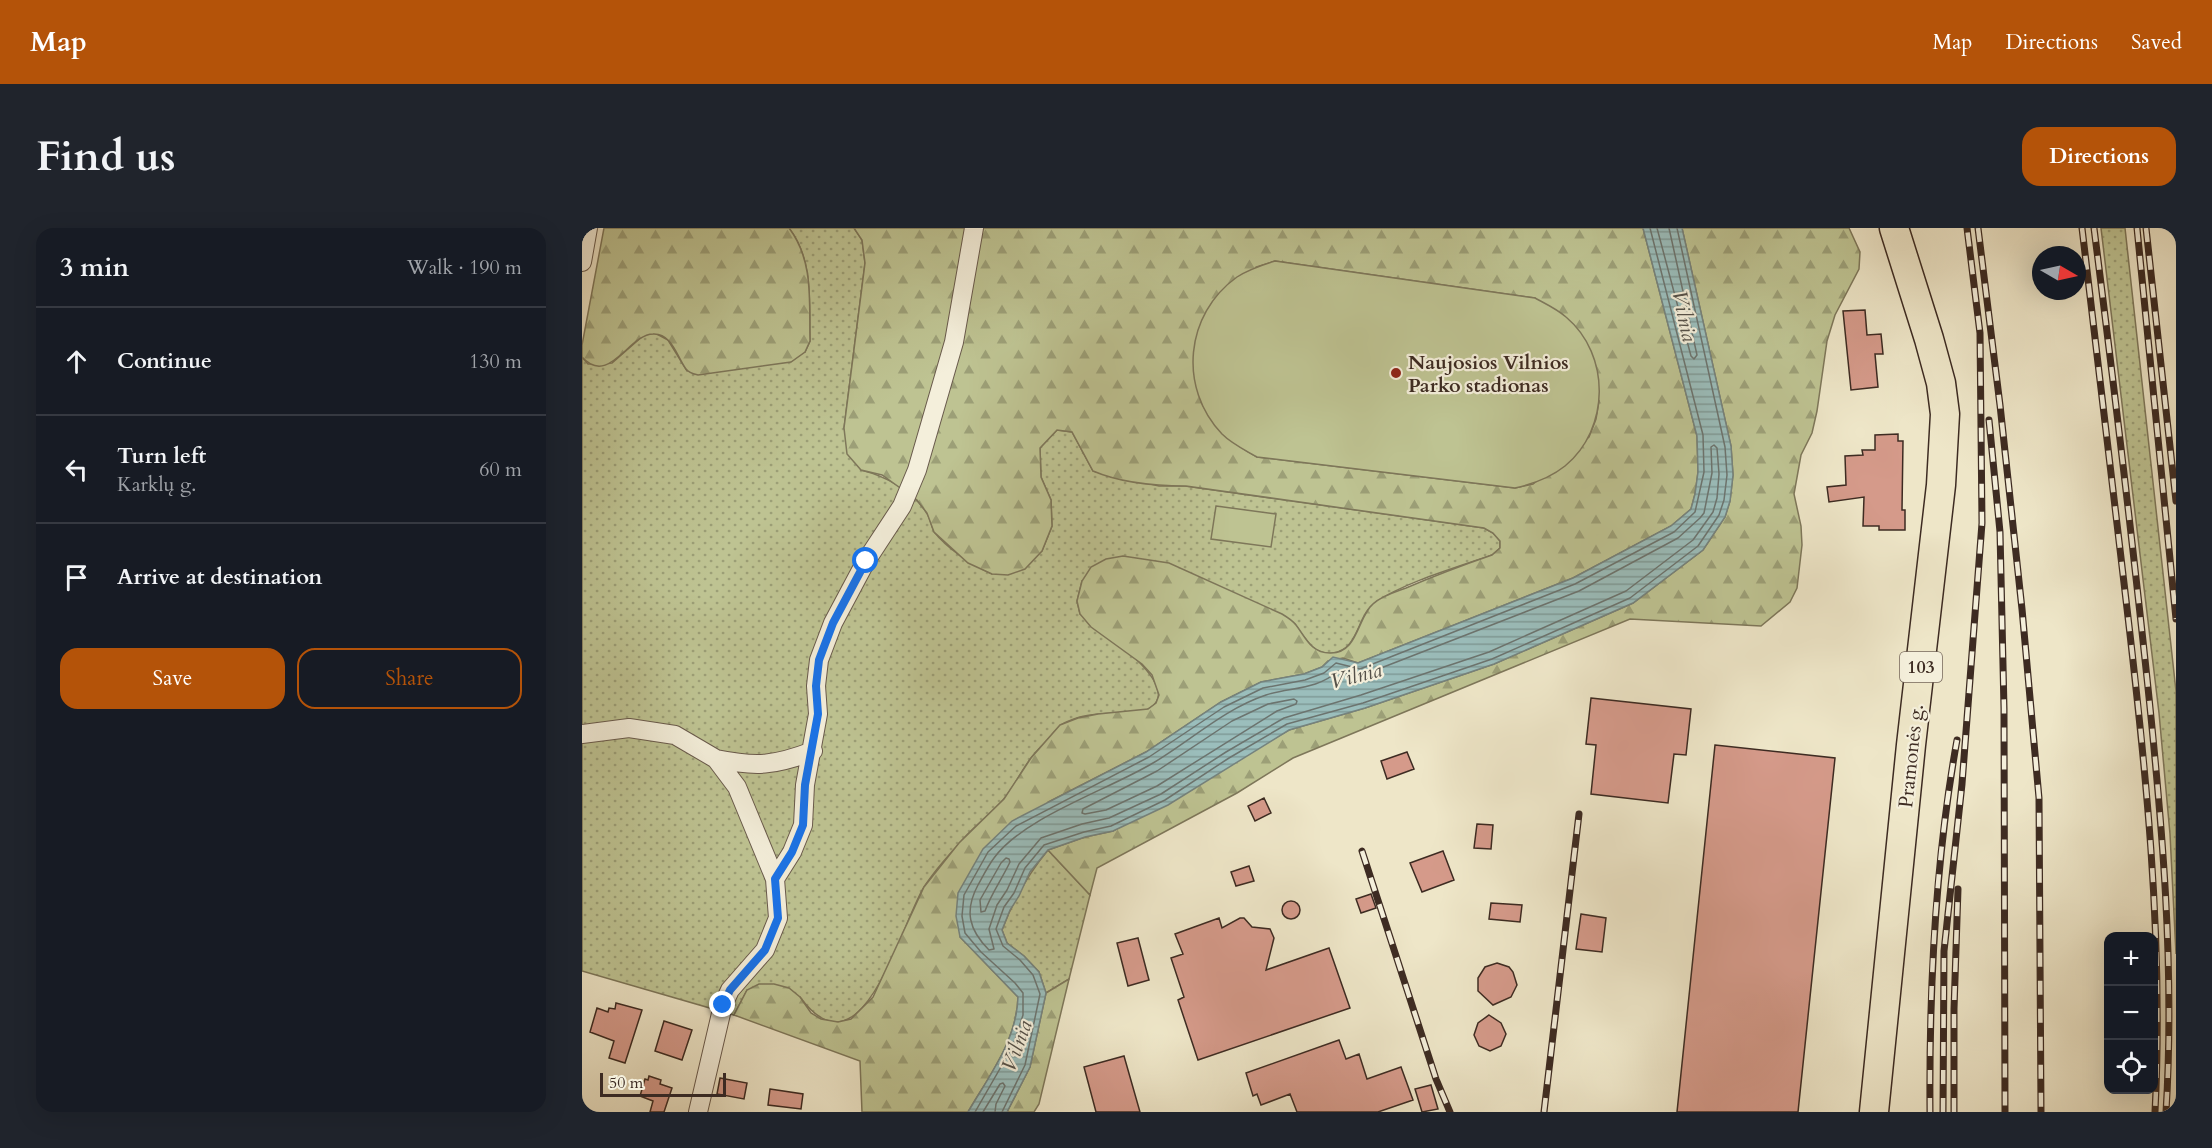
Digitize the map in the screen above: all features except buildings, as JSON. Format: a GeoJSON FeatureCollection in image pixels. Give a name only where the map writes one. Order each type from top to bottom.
{"type":"FeatureCollection","features":[{"type":"Feature","properties":{"kind":"main road","name":"Pramonės g."},"geometry":{"type":"LineString","coordinates":[[1874,1112],[1911,745],[1941,485],[1945,414],[1941,383],[1935,361],[1893,228]]}},
{"type":"Feature","properties":{"kind":"street"},"geometry":{"type":"LineString","coordinates":[[582,262],[588,228]]}},
{"type":"Feature","properties":{"kind":"street"},"geometry":{"type":"LineString","coordinates":[[775,879],[792,852],[803,825],[805,785],[818,714],[816,686],[819,660],[833,623],[866,561],[902,506],[917,470],[954,342],[974,228]]}},
{"type":"Feature","properties":{"kind":"street"},"geometry":{"type":"LineString","coordinates":[[582,734],[629,728],[675,735],[716,759],[747,765],[790,760],[813,751]]}},
{"type":"Feature","properties":{"kind":"street"},"geometry":{"type":"LineString","coordinates":[[698,1112],[723,1005],[730,990],[765,950],[778,918],[775,879],[736,787],[716,759]]}},
{"type":"Feature","properties":{"kind":"green space"},"geometry":{"type":"Polygon","coordinates":[[[604,228],[789,228],[803,254],[810,297],[810,341],[805,352],[791,362],[698,375],[686,369],[665,337],[653,334],[644,336],[610,363],[601,366],[592,365],[582,357],[582,345],[604,228]]]}},
{"type":"Feature","properties":{"kind":"green space"},"geometry":{"type":"Polygon","coordinates":[[[789,228],[854,228],[862,240],[865,263],[844,428],[861,470],[888,480],[906,491],[926,512],[934,531],[941,540],[962,557],[992,574],[1042,551],[1052,526],[1051,500],[1041,477],[1040,448],[1057,430],[1072,432],[1093,471],[1159,486],[1185,486],[1484,528],[1500,541],[1500,548],[1492,555],[1416,582],[1376,602],[1365,615],[1348,645],[1333,653],[1320,652],[1315,649],[1295,624],[1082,581],[1077,601],[1080,614],[1115,640],[1141,664],[1157,688],[1157,702],[1146,710],[1081,717],[1058,728],[1033,755],[1003,800],[963,839],[931,876],[914,906],[891,961],[876,988],[860,1010],[842,1021],[822,1018],[800,997],[747,990],[734,1015],[582,971],[582,357],[588,364],[612,363],[644,335],[655,333],[668,340],[687,371],[805,352],[810,341],[810,297],[803,254],[789,228]]]}},
{"type":"Feature","properties":{"kind":"green space"},"geometry":{"type":"Polygon","coordinates":[[[854,228],[1643,228],[1697,436],[1698,472],[1691,509],[1671,526],[1573,578],[1358,663],[1343,658],[1328,661],[1322,667],[1304,674],[1261,682],[1221,702],[1146,752],[1048,802],[960,937],[1018,997],[1013,1028],[1007,1043],[968,1112],[862,1112],[860,1061],[734,1015],[747,990],[759,984],[774,984],[789,988],[800,997],[811,1013],[821,1019],[838,1022],[851,1019],[873,997],[924,887],[959,843],[1004,799],[1031,758],[1060,725],[1098,714],[1148,709],[1156,703],[1159,695],[1152,675],[1142,664],[1091,627],[1080,614],[1077,601],[1082,581],[1091,567],[1106,559],[1123,556],[1169,563],[1282,614],[1295,624],[1314,648],[1330,653],[1339,652],[1352,642],[1368,610],[1380,599],[1492,555],[1500,548],[1500,541],[1484,528],[1115,478],[1093,471],[1072,432],[1057,430],[1040,448],[1041,477],[1051,500],[1052,526],[1042,551],[1025,569],[1008,575],[992,574],[968,563],[934,532],[927,513],[917,500],[882,475],[861,470],[847,454],[844,428],[865,263],[862,240],[854,228]],[[1275,261],[1256,267],[1201,402],[1224,434],[1257,457],[1515,488],[1533,484],[1589,437],[1596,419],[1599,401],[1535,298],[1275,261]]]}},
{"type":"Feature","properties":{"kind":"green space"},"geometry":{"type":"Polygon","coordinates":[[[1682,228],[1849,228],[1860,252],[1859,269],[1835,315],[1827,341],[1812,433],[1801,455],[1794,494],[1801,526],[1802,545],[1797,588],[1790,602],[1761,626],[1630,619],[1293,758],[1237,793],[1097,868],[1090,895],[1048,850],[1085,837],[1113,831],[1289,730],[1365,708],[1494,664],[1633,603],[1703,550],[1725,517],[1730,501],[1733,475],[1731,446],[1682,228]]]}},
{"type":"Feature","properties":{"kind":"green space"},"geometry":{"type":"Polygon","coordinates":[[[2101,228],[2125,228],[2176,691],[2176,954],[2170,834],[2159,713],[2101,228]]]}},
{"type":"Feature","properties":{"kind":"green space","name":"Naujosios Vilnios Parko stadionas"},"geometry":{"type":"Polygon","coordinates":[[[1275,261],[1535,298],[1559,312],[1581,333],[1591,351],[1597,371],[1599,392],[1597,413],[1580,451],[1553,474],[1515,488],[1257,457],[1239,447],[1222,434],[1208,416],[1198,395],[1194,374],[1194,352],[1198,331],[1207,311],[1220,292],[1242,274],[1275,261]]]}},
{"type":"Feature","properties":{"kind":"green space"},"geometry":{"type":"Polygon","coordinates":[[[1216,506],[1276,514],[1271,547],[1211,539],[1216,506]]]}},
{"type":"Feature","properties":{"kind":"green space"},"geometry":{"type":"Polygon","coordinates":[[[1048,850],[1090,895],[1069,979],[1046,993],[1039,972],[1007,943],[1002,930],[1022,888],[1048,850]]]}},
{"type":"Feature","properties":{"kind":"green space"},"geometry":{"type":"Polygon","coordinates":[[[1069,979],[1039,1104],[1034,1112],[1007,1112],[1030,1067],[1046,993],[1069,979]]]}},
{"type":"Feature","properties":{"kind":"water","name":"Vilnia"},"geometry":{"type":"Polygon","coordinates":[[[1643,228],[1682,228],[1731,446],[1733,475],[1730,501],[1725,517],[1703,550],[1633,603],[1494,664],[1365,708],[1289,730],[1168,805],[1113,831],[1085,837],[1048,850],[1030,872],[1002,930],[1007,943],[1039,972],[1046,993],[1030,1067],[1007,1112],[968,1112],[1007,1043],[1013,1028],[1018,997],[960,937],[956,916],[958,893],[983,849],[1012,821],[1146,752],[1221,702],[1261,682],[1304,674],[1322,667],[1333,657],[1358,663],[1573,578],[1671,526],[1691,509],[1698,472],[1697,436],[1643,228]]]}},
{"type":"Feature","properties":{"kind":"railway"},"geometry":{"type":"LineString","coordinates":[[1943,1112],[1944,951],[1962,784],[1982,523],[1980,333],[1967,228]]}},
{"type":"Feature","properties":{"kind":"railway"},"geometry":{"type":"LineString","coordinates":[[1978,228],[2022,609],[2039,798],[2041,1112]]}},
{"type":"Feature","properties":{"kind":"railway"},"geometry":{"type":"LineString","coordinates":[[2082,228],[2132,649],[2151,847],[2157,979],[2155,1112]]}},
{"type":"Feature","properties":{"kind":"railway"},"geometry":{"type":"LineString","coordinates":[[2094,228],[2135,566],[2158,786],[2168,949],[2166,1112]]}},
{"type":"Feature","properties":{"kind":"railway"},"geometry":{"type":"LineString","coordinates":[[2137,228],[2176,619]]}},
{"type":"Feature","properties":{"kind":"railway"},"geometry":{"type":"LineString","coordinates":[[2146,228],[2176,501]]}},
{"type":"Feature","properties":{"kind":"railway"},"geometry":{"type":"LineString","coordinates":[[1989,420],[2000,532],[2004,709],[2005,1112]]}},
{"type":"Feature","properties":{"kind":"railway"},"geometry":{"type":"LineString","coordinates":[[1930,1112],[1935,925],[1943,832],[1957,740]]}},
{"type":"Feature","properties":{"kind":"railway"},"geometry":{"type":"LineString","coordinates":[[1544,1112],[1579,814]]}},
{"type":"Feature","properties":{"kind":"railway"},"geometry":{"type":"LineString","coordinates":[[1362,851],[1436,1079],[1450,1112]]}},
{"type":"Feature","properties":{"kind":"railway"},"geometry":{"type":"LineString","coordinates":[[1954,1112],[1954,1009],[1958,889]]}},
{"type":"Feature","properties":{"kind":"place","name":"Naujosios Vilnios Parko stadionas"},"geometry":{"type":"Point","coordinates":[1396,373]}},
{"type":"Feature","properties":{"kind":"route"},"geometry":{"type":"LineString","coordinates":[[723,1005],[730,990],[765,950],[778,918],[775,879],[792,852],[803,825],[805,785],[818,714],[816,686],[819,660],[833,623],[866,561]]}}]}
